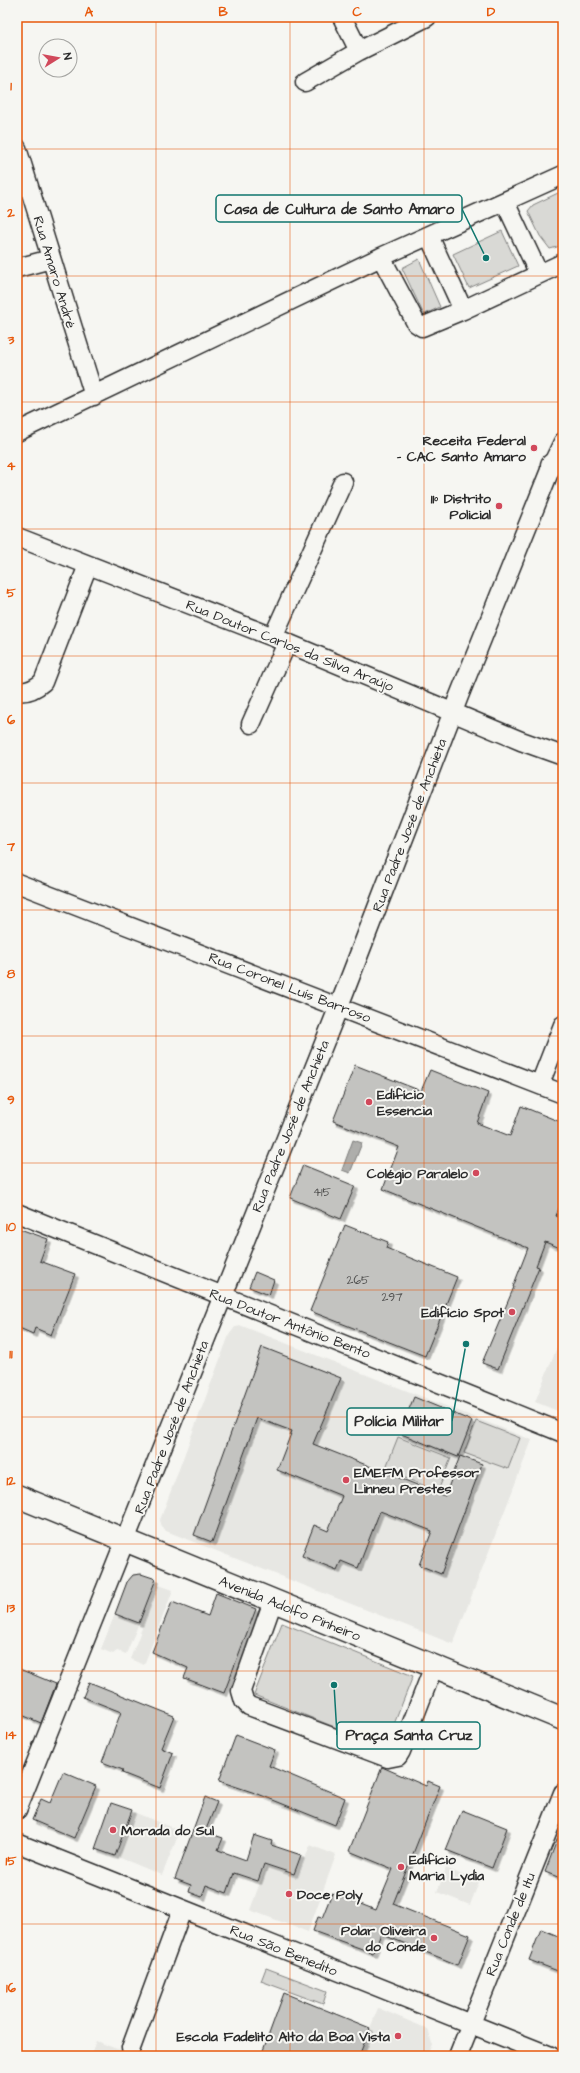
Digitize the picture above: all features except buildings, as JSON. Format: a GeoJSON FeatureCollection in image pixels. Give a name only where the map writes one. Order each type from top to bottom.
{"type":"FeatureCollection","features":[{"type":"Feature","properties":{"kind":"main road","name":"Avenida Adolfo Pinheiro"},"geometry":{"type":"LineString","coordinates":[[17,1496],[563,1719]]}},
{"type":"Feature","properties":{"kind":"street"},"geometry":{"type":"LineString","coordinates":[[342,17],[359,51]]}},
{"type":"Feature","properties":{"kind":"street"},"geometry":{"type":"LineString","coordinates":[[305,82],[359,51],[427,17]]}},
{"type":"Feature","properties":{"kind":"street","name":"Rua Amaro André"},"geometry":{"type":"LineString","coordinates":[[17,148],[23,191],[51,259],[94,396]]}},
{"type":"Feature","properties":{"kind":"street"},"geometry":{"type":"LineString","coordinates":[[17,432],[381,257],[563,175]]}},
{"type":"Feature","properties":{"kind":"street"},"geometry":{"type":"LineString","coordinates":[[505,202],[539,274]]}},
{"type":"Feature","properties":{"kind":"street"},"geometry":{"type":"LineString","coordinates":[[430,236],[463,310]]}},
{"type":"Feature","properties":{"kind":"street"},"geometry":{"type":"LineString","coordinates":[[381,257],[419,326],[425,326],[463,310],[563,263]]}},
{"type":"Feature","properties":{"kind":"street"},"geometry":{"type":"LineString","coordinates":[[17,268],[51,259]]}},
{"type":"Feature","properties":{"kind":"street","name":"Rua Padre José de Anchieta"},"geometry":{"type":"LineString","coordinates":[[17,1810],[339,1006],[453,713],[557,462],[563,442]]}},
{"type":"Feature","properties":{"kind":"street"},"geometry":{"type":"LineString","coordinates":[[251,724],[280,640],[343,482]]}},
{"type":"Feature","properties":{"kind":"street","name":"Rua Doutor Carlos da Silva Araújo"},"geometry":{"type":"LineString","coordinates":[[17,537],[280,640],[521,741],[563,756]]}},
{"type":"Feature","properties":{"kind":"street"},"geometry":{"type":"LineString","coordinates":[[17,691],[29,691],[36,689],[43,682],[88,565]]}},
{"type":"Feature","properties":{"kind":"street","name":"Rua Coronel Luís Barroso"},"geometry":{"type":"LineString","coordinates":[[17,883],[339,1006],[563,1094]]}},
{"type":"Feature","properties":{"kind":"street"},"geometry":{"type":"LineString","coordinates":[[540,1084],[563,1025]]}},
{"type":"Feature","properties":{"kind":"street","name":"Rua Doutor Antônio Bento"},"geometry":{"type":"LineString","coordinates":[[17,1214],[563,1433]]}},
{"type":"Feature","properties":{"kind":"street"},"geometry":{"type":"LineString","coordinates":[[273,1601],[241,1691],[244,1702],[249,1706],[388,1758],[392,1758],[401,1752],[434,1666]]}},
{"type":"Feature","properties":{"kind":"street","name":"Rua Conde de Itu"},"geometry":{"type":"LineString","coordinates":[[458,2056],[563,1792]]}},
{"type":"Feature","properties":{"kind":"street","name":"Rua São Benedito"},"geometry":{"type":"LineString","coordinates":[[17,1843],[551,2056]]}},
{"type":"Feature","properties":{"kind":"street"},"geometry":{"type":"LineString","coordinates":[[131,2048],[182,1910]]}},
{"type":"Feature","properties":{"kind":"shaded area"},"geometry":{"type":"Polygon","coordinates":[[[558,193],[563,195],[563,242],[557,247],[550,249],[540,236],[528,211],[533,205],[558,193]]]}},
{"type":"Feature","properties":{"kind":"shaded area"},"geometry":{"type":"Polygon","coordinates":[[[502,231],[518,266],[469,288],[453,254],[502,231]]]}},
{"type":"Feature","properties":{"kind":"shaded area"},"geometry":{"type":"Polygon","coordinates":[[[419,259],[440,307],[425,314],[423,313],[402,268],[419,259]]]}},
{"type":"Feature","properties":{"kind":"shaded area"},"geometry":{"type":"Polygon","coordinates":[[[353,1140],[362,1143],[350,1173],[342,1170],[353,1140]]]}},
{"type":"Feature","properties":{"kind":"shaded area","name":"EMEFM Professor Linneu Prestes"},"geometry":{"type":"Polygon","coordinates":[[[242,1326],[532,1440],[453,1644],[166,1531],[162,1527],[160,1520],[229,1335],[235,1327],[242,1326]]]}},
{"type":"Feature","properties":{"kind":"shaded area"},"geometry":{"type":"Polygon","coordinates":[[[563,1332],[563,1413],[535,1402],[563,1332]]]}},
{"type":"Feature","properties":{"kind":"shaded area"},"geometry":{"type":"Polygon","coordinates":[[[476,1421],[520,1438],[508,1469],[464,1453],[476,1421]]]}},
{"type":"Feature","properties":{"kind":"shaded area"},"geometry":{"type":"Polygon","coordinates":[[[398,1437],[451,1458],[438,1491],[385,1470],[398,1437]]]}},
{"type":"Feature","properties":{"kind":"shaded area"},"geometry":{"type":"Polygon","coordinates":[[[159,1585],[173,1590],[144,1665],[130,1659],[159,1585]]]}},
{"type":"Feature","properties":{"kind":"shaded area"},"geometry":{"type":"Polygon","coordinates":[[[115,1614],[139,1623],[126,1654],[117,1651],[113,1654],[101,1649],[115,1614]]]}},
{"type":"Feature","properties":{"kind":"shaded area"},"geometry":{"type":"Polygon","coordinates":[[[282,1623],[413,1676],[385,1747],[254,1695],[282,1623]]]}},
{"type":"Feature","properties":{"kind":"shaded area"},"geometry":{"type":"Polygon","coordinates":[[[136,1813],[180,1831],[162,1875],[118,1857],[136,1813]]]}},
{"type":"Feature","properties":{"kind":"shaded area","name":"Doce Poly"},"geometry":{"type":"Polygon","coordinates":[[[310,1845],[336,1855],[308,1932],[250,1910],[266,1866],[298,1878],[310,1845]]]}},
{"type":"Feature","properties":{"kind":"shaded area"},"geometry":{"type":"Polygon","coordinates":[[[446,1868],[479,1882],[470,1905],[437,1892],[446,1868]]]}},
{"type":"Feature","properties":{"kind":"shaded area"},"geometry":{"type":"Polygon","coordinates":[[[266,1968],[327,1991],[323,2004],[261,1981],[266,1968]]]}},
{"type":"Feature","properties":{"kind":"shaded area","name":"Escola Fadelito Alto da Boa Vista"},"geometry":{"type":"Polygon","coordinates":[[[378,2008],[428,2029],[432,2044],[427,2056],[359,2056],[378,2008]]]}},
{"type":"Feature","properties":{"kind":"shaded area"},"geometry":{"type":"Polygon","coordinates":[[[96,2041],[135,2056],[90,2056],[96,2041]]]}},
{"type":"Feature","properties":{"kind":"place","name":"Casa de Cultura de Santo Amaro"},"geometry":{"type":"Point","coordinates":[486,258]}},
{"type":"Feature","properties":{"kind":"place","name":"Receita Federal - CAC Santo Amaro"},"geometry":{"type":"Point","coordinates":[534,448]}},
{"type":"Feature","properties":{"kind":"place","name":"11º Distrito Policial"},"geometry":{"type":"Point","coordinates":[499,506]}},
{"type":"Feature","properties":{"kind":"place","name":"Edifício Essencia"},"geometry":{"type":"Point","coordinates":[369,1102]}},
{"type":"Feature","properties":{"kind":"place","name":"Colégio Paralelo"},"geometry":{"type":"Point","coordinates":[476,1173]}},
{"type":"Feature","properties":{"kind":"place","name":"Edifício Spot"},"geometry":{"type":"Point","coordinates":[512,1312]}},
{"type":"Feature","properties":{"kind":"place","name":"Polícia Militar"},"geometry":{"type":"Point","coordinates":[466,1344]}},
{"type":"Feature","properties":{"kind":"place","name":"EMEFM Professor Linneu Prestes"},"geometry":{"type":"Point","coordinates":[346,1480]}},
{"type":"Feature","properties":{"kind":"place","name":"Praça Santa Cruz"},"geometry":{"type":"Point","coordinates":[334,1685]}},
{"type":"Feature","properties":{"kind":"place","name":"Morada do Sul"},"geometry":{"type":"Point","coordinates":[113,1830]}},
{"type":"Feature","properties":{"kind":"place","name":"Edifício Maria Lydia"},"geometry":{"type":"Point","coordinates":[401,1867]}},
{"type":"Feature","properties":{"kind":"place","name":"Doce Poly"},"geometry":{"type":"Point","coordinates":[289,1894]}},
{"type":"Feature","properties":{"kind":"place","name":"Polar Oliveira do Conde"},"geometry":{"type":"Point","coordinates":[434,1938]}},
{"type":"Feature","properties":{"kind":"place","name":"Escola Fadelito Alto da Boa Vista"},"geometry":{"type":"Point","coordinates":[398,2036]}}]}
